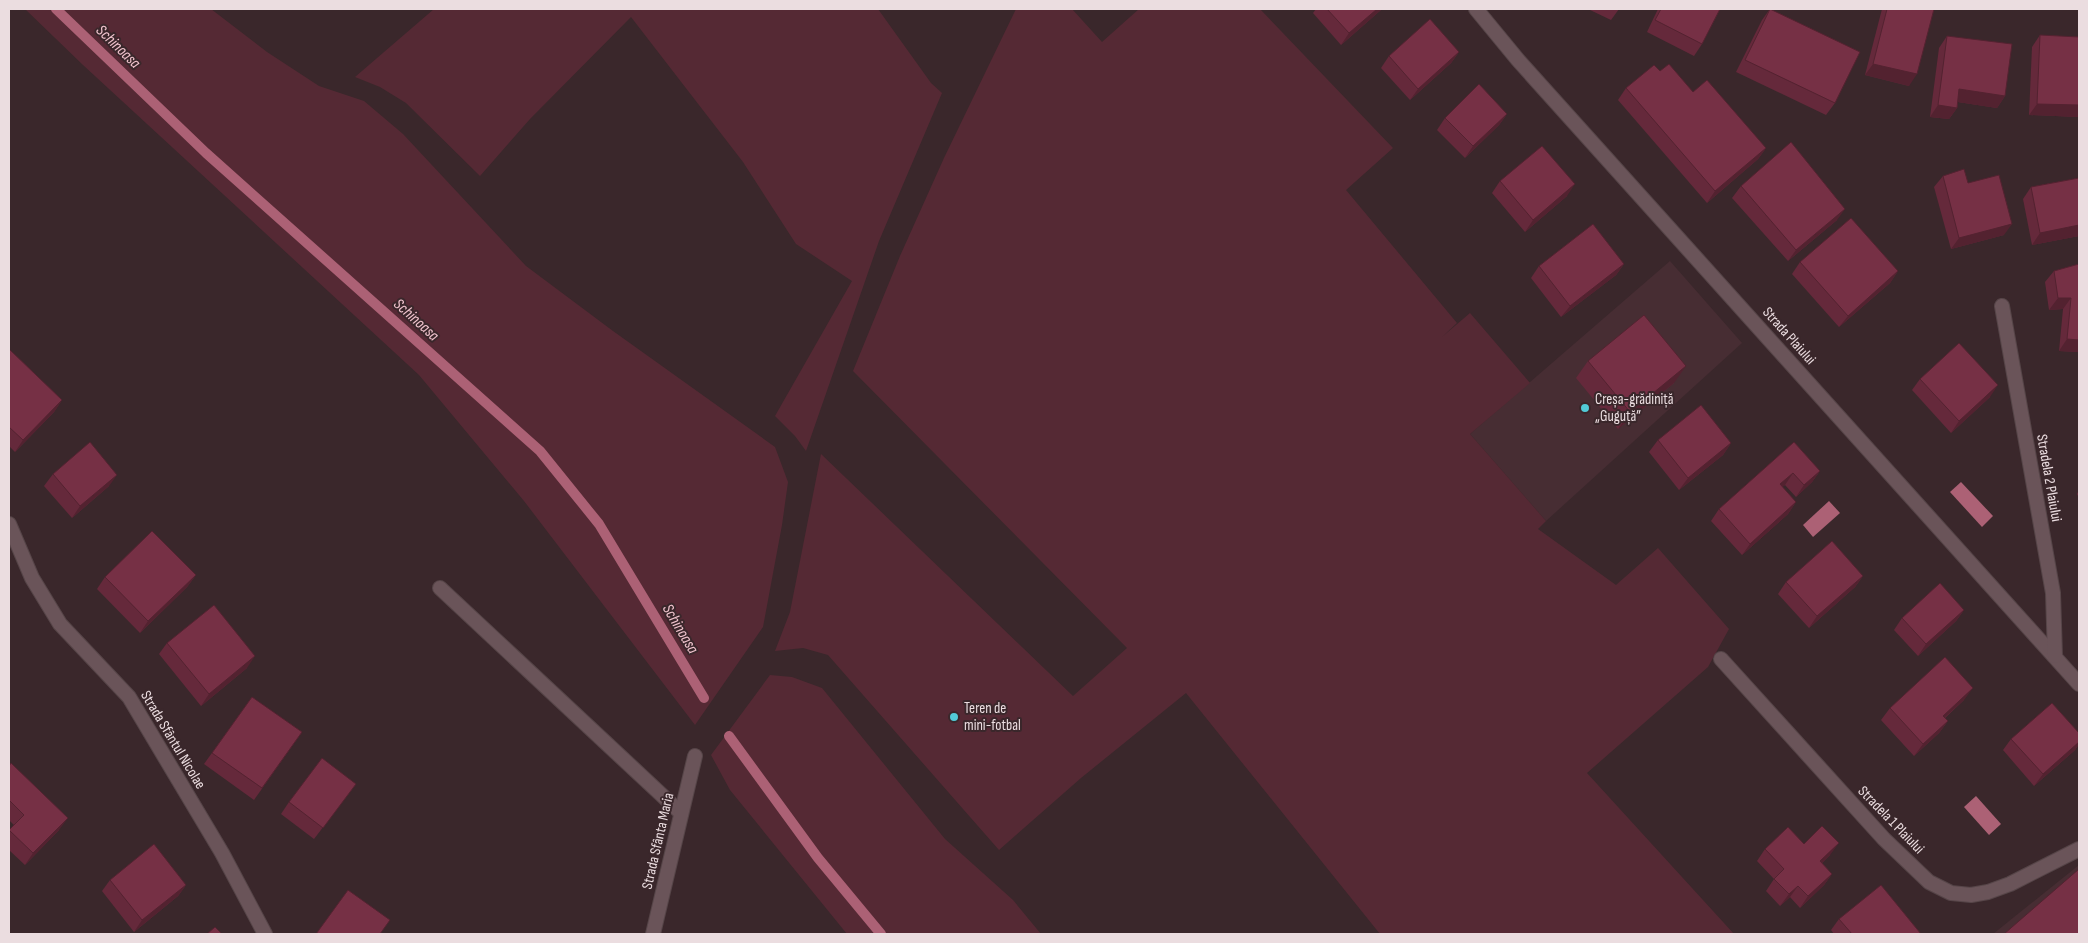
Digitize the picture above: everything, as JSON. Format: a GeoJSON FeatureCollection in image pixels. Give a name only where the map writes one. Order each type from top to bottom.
{"type":"FeatureCollection","features":[{"type":"Feature","properties":{"kind":"street","name":"Strada Plaiului"},"geometry":{"type":"LineString","coordinates":[[1476,9],[1518,60],[2079,684]]}},
{"type":"Feature","properties":{"kind":"street","name":"Stradela 2 Plaiului"},"geometry":{"type":"LineString","coordinates":[[2002,306],[2053,593],[2055,656]]}},
{"type":"Feature","properties":{"kind":"street","name":"Strada Sfântul Nicolae"},"geometry":{"type":"LineString","coordinates":[[9,524],[32,578],[60,624],[129,697],[222,853],[265,934]]}},
{"type":"Feature","properties":{"kind":"street"},"geometry":{"type":"LineString","coordinates":[[440,588],[681,813]]}},
{"type":"Feature","properties":{"kind":"street","name":"Stradela 1 Plaiului"},"geometry":{"type":"LineString","coordinates":[[1720,658],[1884,839],[1929,882],[1951,893],[1971,895],[1988,892],[2010,884],[2079,849]]}},
{"type":"Feature","properties":{"kind":"street","name":"Strada Sfânta Maria"},"geometry":{"type":"LineString","coordinates":[[653,934],[695,756]]}},
{"type":"Feature","properties":{"kind":"shaded area"},"geometry":{"type":"Polygon","coordinates":[[[25,9],[211,9],[267,52],[319,86],[364,101],[403,134],[526,266],[775,447],[788,482],[763,627],[695,725],[524,501],[419,375],[83,65],[25,9]]]}},
{"type":"Feature","properties":{"kind":"shaded area"},"geometry":{"type":"Polygon","coordinates":[[[434,9],[878,9],[931,83],[942,93],[879,241],[806,451],[795,436],[775,416],[852,281],[796,244],[743,162],[631,17],[530,119],[480,176],[406,103],[380,87],[355,77],[434,9]]]}},
{"type":"Feature","properties":{"kind":"shaded area"},"geometry":{"type":"Polygon","coordinates":[[[1016,9],[1072,9],[1102,42],[1139,9],[1260,9],[1393,148],[1346,190],[1457,323],[1442,337],[1470,313],[1530,383],[1470,434],[1546,521],[1538,529],[1616,585],[1658,548],[1729,629],[1708,667],[1587,773],[1734,934],[1380,934],[1186,693],[1081,778],[999,850],[828,655],[803,648],[775,651],[790,612],[821,454],[1073,696],[1127,648],[853,371],[900,256],[944,158],[1016,9]]]}},
{"type":"Feature","properties":{"kind":"shaded area","name":"Creșa-grădiniță „Guguță”"},"geometry":{"type":"Polygon","coordinates":[[[1670,261],[1742,343],[1546,521],[1470,434],[1670,261]]]}},
{"type":"Feature","properties":{"kind":"shaded area"},"geometry":{"type":"Polygon","coordinates":[[[1961,482],[1993,516],[1982,527],[1950,492],[1961,482]]]}},
{"type":"Feature","properties":{"kind":"shaded area"},"geometry":{"type":"Polygon","coordinates":[[[1829,501],[1840,513],[1813,537],[1803,525],[1829,501]]]}},
{"type":"Feature","properties":{"kind":"shaded area"},"geometry":{"type":"Polygon","coordinates":[[[770,675],[792,677],[822,688],[945,839],[1013,900],[1041,934],[847,934],[730,790],[711,755],[770,675]]]}},
{"type":"Feature","properties":{"kind":"shaded area"},"geometry":{"type":"Polygon","coordinates":[[[1976,796],[2001,824],[1989,835],[1964,807],[1976,796]]]}},
{"type":"Feature","properties":{"kind":"shaded area"},"geometry":{"type":"Polygon","coordinates":[[[2079,865],[2079,934],[1993,934],[2079,865]]]}},
{"type":"Feature","properties":{"kind":"building"},"geometry":{"type":"Polygon","coordinates":[[[1327,9],[1377,9],[1349,33],[1327,9]]]}},
{"type":"Feature","properties":{"kind":"building"},"geometry":{"type":"Polygon","coordinates":[[[1661,9],[1720,9],[1702,44],[1655,20],[1661,9]]]}},
{"type":"Feature","properties":{"kind":"building"},"geometry":{"type":"Polygon","coordinates":[[[1770,9],[1860,52],[1835,103],[1745,60],[1770,9]]]}},
{"type":"Feature","properties":{"kind":"building"},"geometry":{"type":"Polygon","coordinates":[[[1887,9],[1934,9],[1917,74],[1873,64],[1887,9]]]}},
{"type":"Feature","properties":{"kind":"building"},"geometry":{"type":"Polygon","coordinates":[[[1430,19],[1459,52],[1418,89],[1389,56],[1430,19]]]}},
{"type":"Feature","properties":{"kind":"building"},"geometry":{"type":"Polygon","coordinates":[[[2040,35],[2079,37],[2079,105],[2037,104],[2040,35]]]}},
{"type":"Feature","properties":{"kind":"building"},"geometry":{"type":"Polygon","coordinates":[[[1947,36],[2012,44],[2005,96],[1959,89],[1957,108],[1938,105],[1947,36]]]}},
{"type":"Feature","properties":{"kind":"building"},"geometry":{"type":"Polygon","coordinates":[[[1669,64],[1693,92],[1707,80],[1766,148],[1715,191],[1626,88],[1654,65],[1660,71],[1669,64]]]}},
{"type":"Feature","properties":{"kind":"building"},"geometry":{"type":"Polygon","coordinates":[[[1479,84],[1507,114],[1473,146],[1445,118],[1479,84]]]}},
{"type":"Feature","properties":{"kind":"building"},"geometry":{"type":"Polygon","coordinates":[[[1791,142],[1845,209],[1796,250],[1741,186],[1791,142]]]}},
{"type":"Feature","properties":{"kind":"building"},"geometry":{"type":"Polygon","coordinates":[[[1542,146],[1575,184],[1533,220],[1500,181],[1542,146]]]}},
{"type":"Feature","properties":{"kind":"building"},"geometry":{"type":"Polygon","coordinates":[[[1964,169],[1968,183],[1999,175],[2012,224],[1959,238],[1943,176],[1964,169]]]}},
{"type":"Feature","properties":{"kind":"building"},"geometry":{"type":"Polygon","coordinates":[[[2079,178],[2079,225],[2040,233],[2031,187],[2079,178]]]}},
{"type":"Feature","properties":{"kind":"building"},"geometry":{"type":"Polygon","coordinates":[[[1851,218],[1898,271],[1848,316],[1800,262],[1851,218]]]}},
{"type":"Feature","properties":{"kind":"building"},"geometry":{"type":"Polygon","coordinates":[[[1593,224],[1624,264],[1570,306],[1539,266],[1593,224]]]}},
{"type":"Feature","properties":{"kind":"building"},"geometry":{"type":"Polygon","coordinates":[[[2079,264],[2079,340],[2067,339],[2071,298],[2058,298],[2054,271],[2079,264]]]}},
{"type":"Feature","properties":{"kind":"building"},"geometry":{"type":"Polygon","coordinates":[[[1644,315],[1686,366],[1630,412],[1588,361],[1644,315]]]}},
{"type":"Feature","properties":{"kind":"building"},"geometry":{"type":"Polygon","coordinates":[[[1959,343],[1998,385],[1959,421],[1920,379],[1959,343]]]}},
{"type":"Feature","properties":{"kind":"building"},"geometry":{"type":"Polygon","coordinates":[[[9,349],[62,400],[23,440],[9,427],[9,349]]]}},
{"type":"Feature","properties":{"kind":"building"},"geometry":{"type":"Polygon","coordinates":[[[1701,405],[1731,443],[1688,478],[1658,440],[1701,405]]]}},
{"type":"Feature","properties":{"kind":"building"},"geometry":{"type":"Polygon","coordinates":[[[90,442],[117,475],[80,506],[53,474],[90,442]]]}},
{"type":"Feature","properties":{"kind":"building"},"geometry":{"type":"Polygon","coordinates":[[[1794,442],[1820,471],[1804,485],[1793,473],[1780,484],[1796,502],[1750,544],[1719,509],[1794,442]]]}},
{"type":"Feature","properties":{"kind":"building"},"geometry":{"type":"Polygon","coordinates":[[[152,531],[196,575],[148,621],[105,577],[152,531]]]}},
{"type":"Feature","properties":{"kind":"building"},"geometry":{"type":"Polygon","coordinates":[[[1832,541],[1863,576],[1817,616],[1786,582],[1832,541]]]}},
{"type":"Feature","properties":{"kind":"building"},"geometry":{"type":"Polygon","coordinates":[[[1940,583],[1964,610],[1926,644],[1902,618],[1940,583]]]}},
{"type":"Feature","properties":{"kind":"building"},"geometry":{"type":"Polygon","coordinates":[[[214,605],[255,656],[209,694],[167,643],[214,605]]]}},
{"type":"Feature","properties":{"kind":"building"},"geometry":{"type":"Polygon","coordinates":[[[1945,657],[1973,688],[1943,716],[1948,721],[1923,744],[1890,708],[1945,657]]]}},
{"type":"Feature","properties":{"kind":"building"},"geometry":{"type":"Polygon","coordinates":[[[252,697],[302,732],[262,788],[212,753],[252,697]]]}},
{"type":"Feature","properties":{"kind":"building"},"geometry":{"type":"Polygon","coordinates":[[[2052,703],[2079,733],[2079,742],[2043,774],[2011,739],[2052,703]]]}},
{"type":"Feature","properties":{"kind":"building"},"geometry":{"type":"Polygon","coordinates":[[[322,758],[356,784],[323,828],[289,802],[322,758]]]}},
{"type":"Feature","properties":{"kind":"building"},"geometry":{"type":"Polygon","coordinates":[[[11,763],[68,818],[33,853],[9,830],[24,815],[9,800],[9,766],[11,763]]]}},
{"type":"Feature","properties":{"kind":"building"},"geometry":{"type":"Polygon","coordinates":[[[1822,826],[1839,843],[1820,861],[1832,874],[1808,896],[1798,886],[1789,894],[1774,879],[1784,869],[1765,849],[1788,827],[1804,844],[1822,826]]]}},
{"type":"Feature","properties":{"kind":"building"},"geometry":{"type":"Polygon","coordinates":[[[154,844],[186,885],[142,920],[110,880],[154,844]]]}},
{"type":"Feature","properties":{"kind":"building"},"geometry":{"type":"Polygon","coordinates":[[[2079,869],[2079,934],[2004,934],[2079,869]]]}},
{"type":"Feature","properties":{"kind":"building"},"geometry":{"type":"Polygon","coordinates":[[[1881,885],[1921,934],[1852,934],[1839,919],[1881,885]]]}},
{"type":"Feature","properties":{"kind":"building"},"geometry":{"type":"Polygon","coordinates":[[[348,890],[390,920],[380,934],[316,934],[348,890]]]}},
{"type":"Feature","properties":{"kind":"building"},"geometry":{"type":"Polygon","coordinates":[[[215,927],[222,934],[207,934],[215,927]]]}},
{"type":"Feature","properties":{"kind":"waterway","name":"Schinoasa"},"geometry":{"type":"LineString","coordinates":[[56,9],[206,153],[540,451],[599,524],[704,698]]}},
{"type":"Feature","properties":{"kind":"waterway","name":"Schinoasa"},"geometry":{"type":"LineString","coordinates":[[729,736],[818,858],[881,934]]}},
{"type":"Feature","properties":{"kind":"place","name":"Creșa-grădiniță „Guguță”"},"geometry":{"type":"Point","coordinates":[1585,408]}},
{"type":"Feature","properties":{"kind":"place","name":"Teren de mini-fotbal"},"geometry":{"type":"Point","coordinates":[954,717]}}]}
